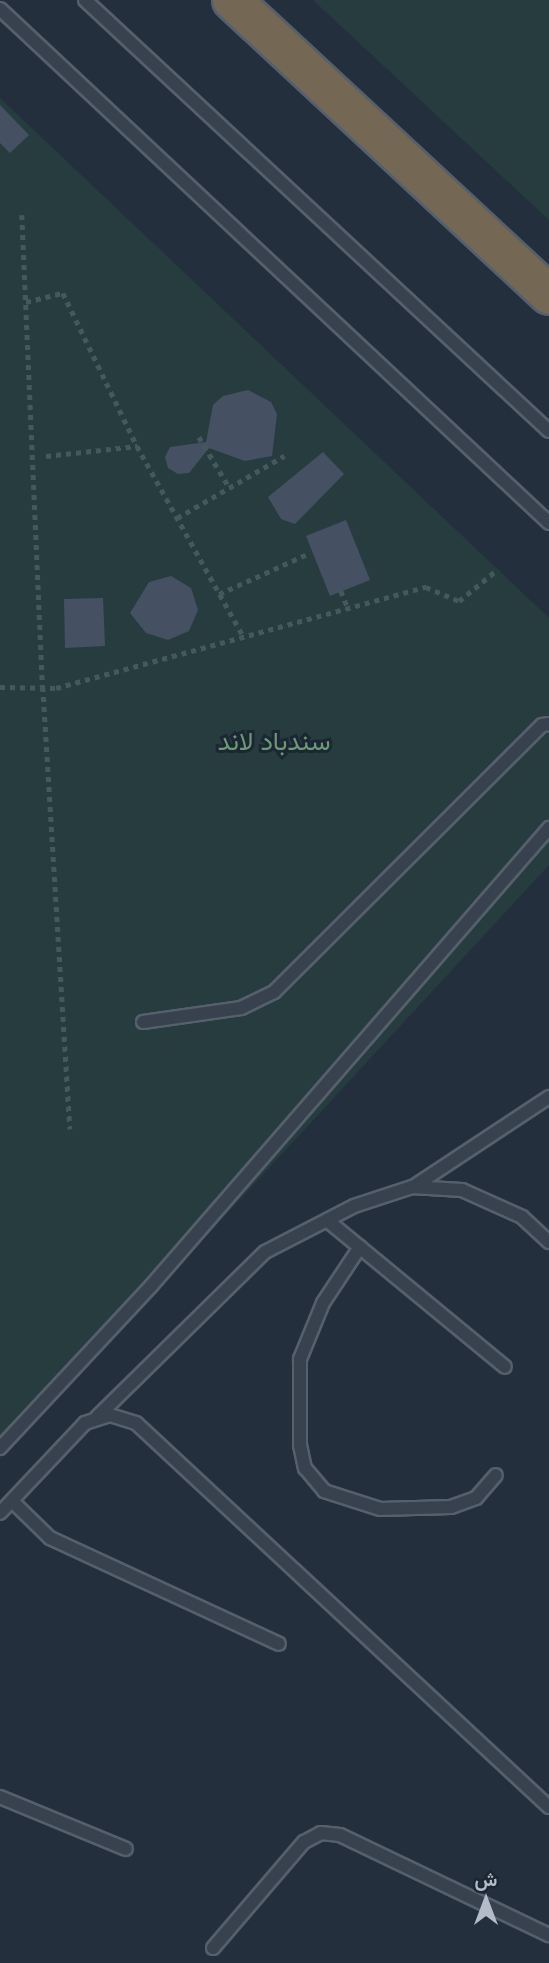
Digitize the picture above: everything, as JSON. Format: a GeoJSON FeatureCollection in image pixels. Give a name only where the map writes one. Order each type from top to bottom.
{"type":"FeatureCollection","features":[{"type":"Feature","properties":{"kind":"highway"},"geometry":{"type":"LineString","coordinates":[[232,0],[549,295]]}},
{"type":"Feature","properties":{"kind":"lane"},"geometry":{"type":"LineString","coordinates":[[85,0],[549,431]]}},
{"type":"Feature","properties":{"kind":"lane"},"geometry":{"type":"LineString","coordinates":[[0,9],[549,523]]}},
{"type":"Feature","properties":{"kind":"lane"},"geometry":{"type":"LineString","coordinates":[[143,1022],[241,1007],[274,992],[542,725],[549,724]]}},
{"type":"Feature","properties":{"kind":"lane"},"geometry":{"type":"LineString","coordinates":[[0,1448],[151,1286],[549,828]]}},
{"type":"Feature","properties":{"kind":"lane"},"geometry":{"type":"LineString","coordinates":[[0,1513],[75,1432],[97,1417],[265,1252],[354,1206],[412,1187],[549,1097]]}},
{"type":"Feature","properties":{"kind":"lane"},"geometry":{"type":"LineString","coordinates":[[412,1187],[462,1190],[486,1198],[522,1217],[549,1242]]}},
{"type":"Feature","properties":{"kind":"lane"},"geometry":{"type":"LineString","coordinates":[[328,1221],[505,1367]]}},
{"type":"Feature","properties":{"kind":"lane"},"geometry":{"type":"LineString","coordinates":[[360,1247],[323,1303],[299,1359],[299,1445],[305,1468],[324,1491],[393,1510],[451,1507],[476,1498],[496,1475]]}},
{"type":"Feature","properties":{"kind":"lane"},"geometry":{"type":"LineString","coordinates":[[97,1417],[124,1417],[146,1432],[549,1807]]}},
{"type":"Feature","properties":{"kind":"lane"},"geometry":{"type":"LineString","coordinates":[[12,1501],[50,1538],[279,1644]]}},
{"type":"Feature","properties":{"kind":"lane"},"geometry":{"type":"LineString","coordinates":[[0,1797],[126,1849]]}},
{"type":"Feature","properties":{"kind":"lane"},"geometry":{"type":"LineString","coordinates":[[213,1948],[304,1842],[321,1833],[340,1835],[549,1935]]}},
{"type":"Feature","properties":{"kind":"path"},"geometry":{"type":"LineString","coordinates":[[22,215],[43,687],[69,1129]]}},
{"type":"Feature","properties":{"kind":"path"},"geometry":{"type":"LineString","coordinates":[[26,302],[63,293],[137,446],[243,636]]}},
{"type":"Feature","properties":{"kind":"path"},"geometry":{"type":"LineString","coordinates":[[199,437],[229,487]]}},
{"type":"Feature","properties":{"kind":"path"},"geometry":{"type":"LineString","coordinates":[[46,456],[137,446]]}},
{"type":"Feature","properties":{"kind":"path"},"geometry":{"type":"LineString","coordinates":[[177,517],[284,456]]}},
{"type":"Feature","properties":{"kind":"path"},"geometry":{"type":"LineString","coordinates":[[219,594],[310,553]]}},
{"type":"Feature","properties":{"kind":"path"},"geometry":{"type":"LineString","coordinates":[[0,687],[56,688],[426,587],[459,601],[498,569]]}},
{"type":"Feature","properties":{"kind":"path"},"geometry":{"type":"LineString","coordinates":[[341,591],[348,608]]}},
{"type":"Feature","properties":{"kind":"green space"},"geometry":{"type":"Polygon","coordinates":[[[313,0],[549,0],[549,220],[313,0]]]}},
{"type":"Feature","properties":{"kind":"green space","name":"سندباد لاند"},"geometry":{"type":"Polygon","coordinates":[[[0,98],[549,618],[549,865],[0,1459],[0,98]]]}},
{"type":"Feature","properties":{"kind":"building"},"geometry":{"type":"Polygon","coordinates":[[[0,105],[29,135],[10,153],[0,143],[0,105]]]}},
{"type":"Feature","properties":{"kind":"building"},"geometry":{"type":"Polygon","coordinates":[[[248,390],[271,402],[277,414],[272,456],[245,461],[209,448],[189,473],[178,474],[168,468],[165,457],[170,447],[206,442],[213,405],[223,396],[248,390]]]}},
{"type":"Feature","properties":{"kind":"building"},"geometry":{"type":"Polygon","coordinates":[[[323,452],[344,474],[295,524],[281,519],[268,497],[323,452]]]}},
{"type":"Feature","properties":{"kind":"building"},"geometry":{"type":"Polygon","coordinates":[[[346,520],[370,580],[330,596],[306,536],[346,520]]]}},
{"type":"Feature","properties":{"kind":"building"},"geometry":{"type":"Polygon","coordinates":[[[171,576],[191,588],[198,610],[189,631],[168,640],[146,633],[130,613],[149,582],[171,576]]]}},
{"type":"Feature","properties":{"kind":"building"},"geometry":{"type":"Polygon","coordinates":[[[103,598],[105,646],[65,648],[64,599],[103,598]]]}}]}
